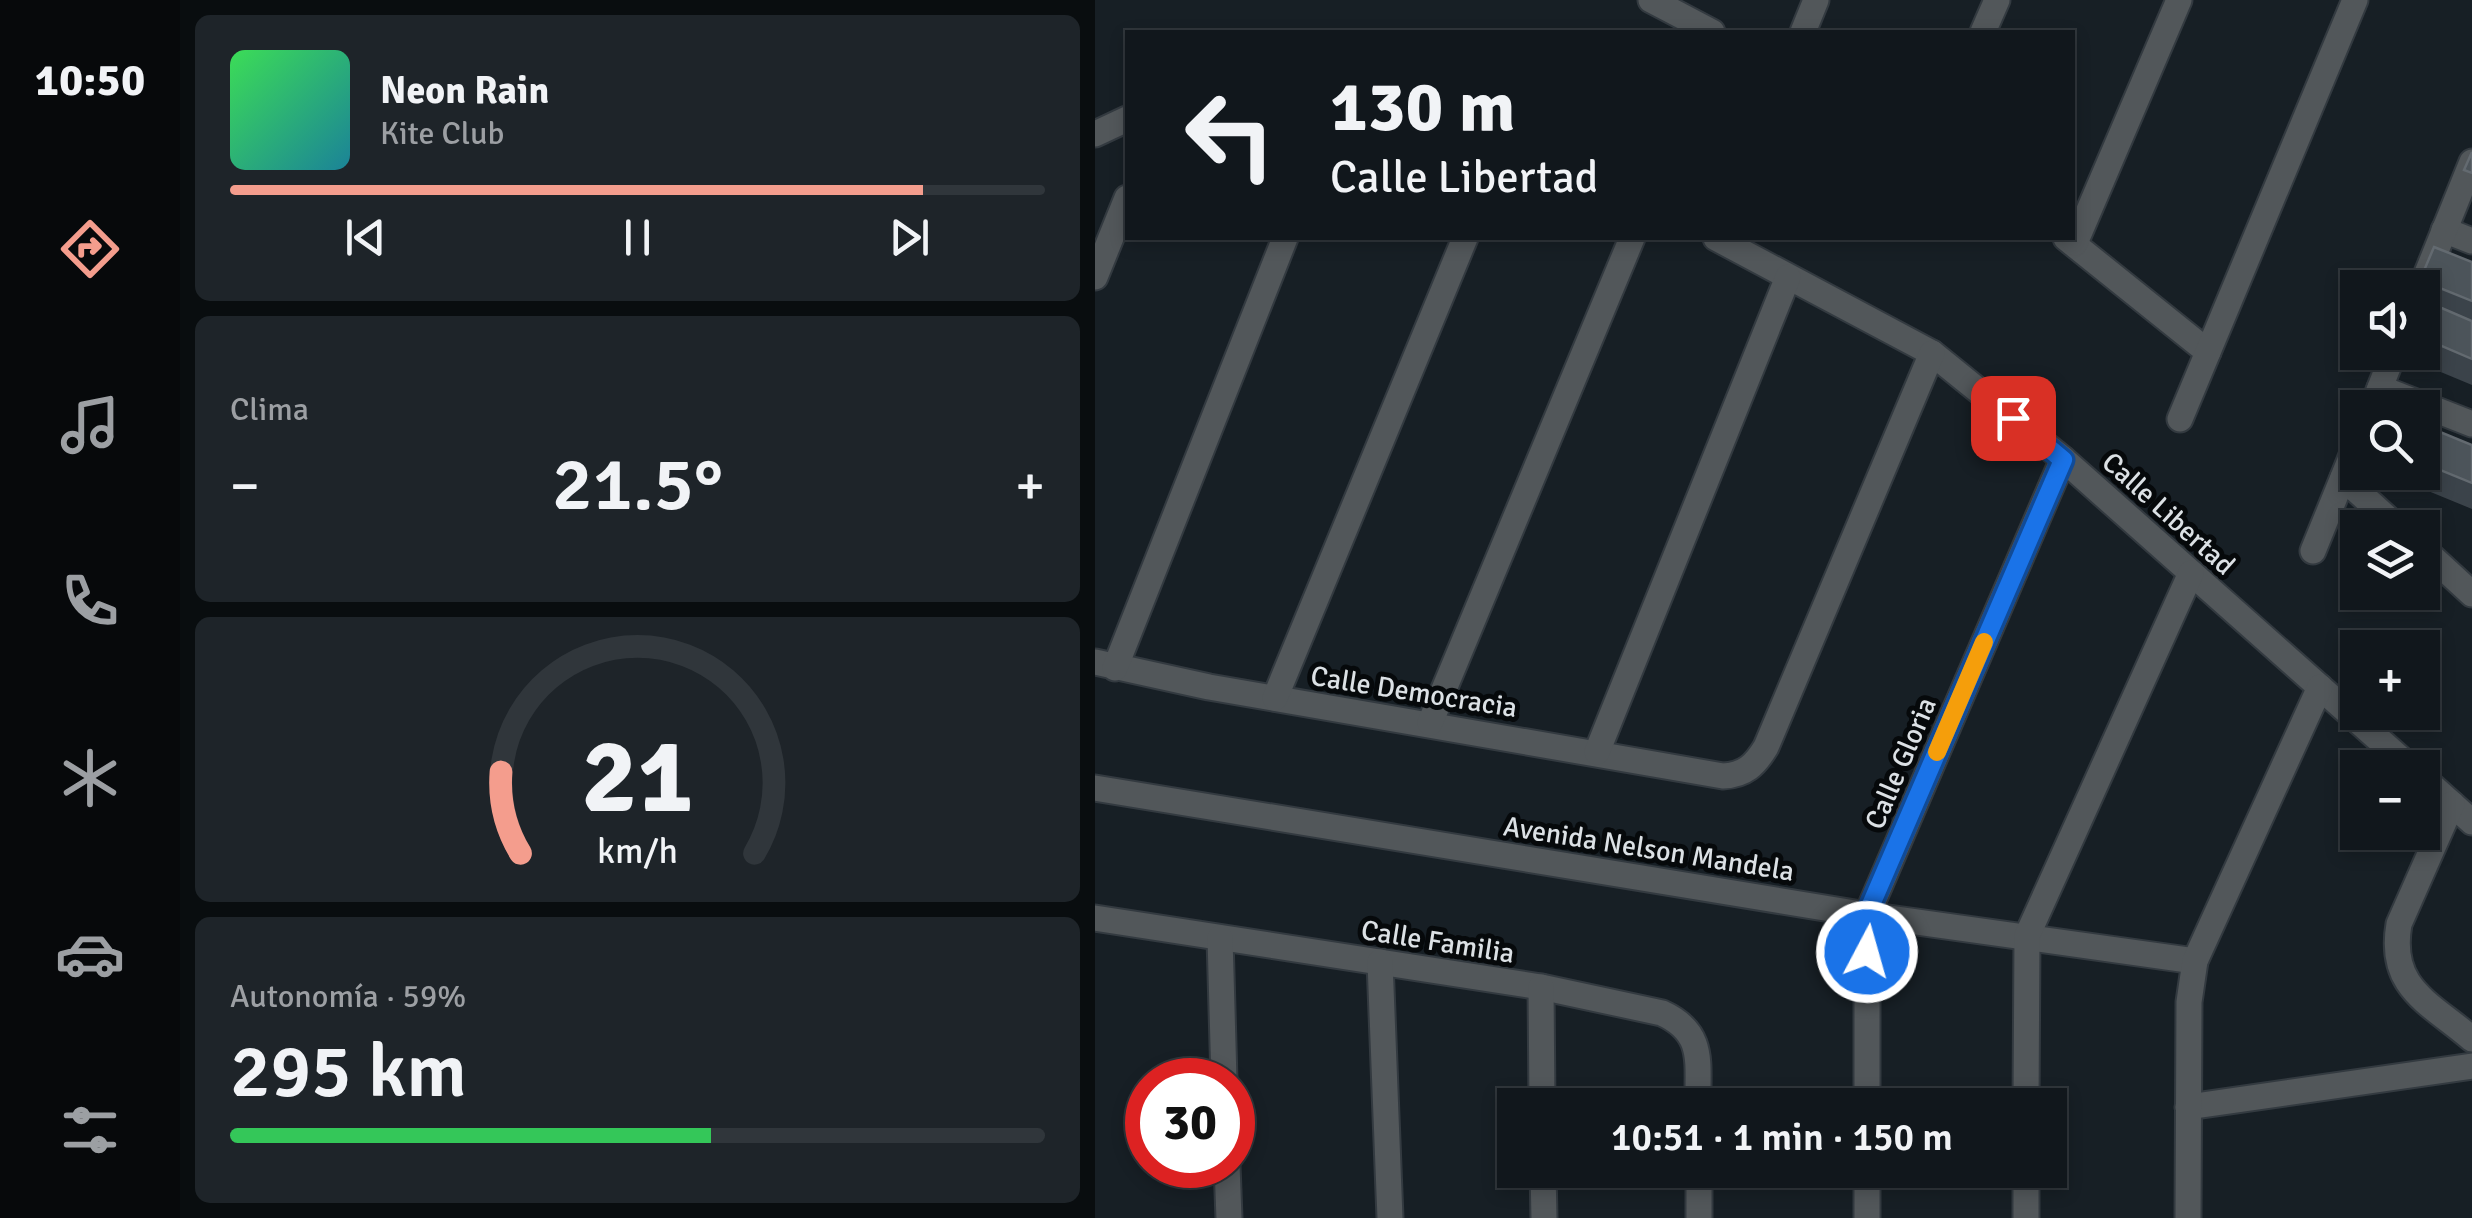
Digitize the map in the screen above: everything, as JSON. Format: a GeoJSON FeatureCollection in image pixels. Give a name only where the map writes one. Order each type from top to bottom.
{"type":"FeatureCollection","features":[{"type":"Feature","properties":{"kind":"street"},"geometry":{"type":"LineString","coordinates":[[1651,0],[1708,30]]}},
{"type":"Feature","properties":{"kind":"street"},"geometry":{"type":"LineString","coordinates":[[1804,30],[1816,0]]}},
{"type":"Feature","properties":{"kind":"street"},"geometry":{"type":"LineString","coordinates":[[1984,30],[1997,0]]}},
{"type":"Feature","properties":{"kind":"street"},"geometry":{"type":"LineString","coordinates":[[2075,229],[2179,0]]}},
{"type":"Feature","properties":{"kind":"street"},"geometry":{"type":"LineString","coordinates":[[2180,419],[2355,0]]}},
{"type":"Feature","properties":{"kind":"street"},"geometry":{"type":"LineString","coordinates":[[1095,134],[1125,121]]}},
{"type":"Feature","properties":{"kind":"street"},"geometry":{"type":"LineString","coordinates":[[2428,270],[2472,162]]}},
{"type":"Feature","properties":{"kind":"street"},"geometry":{"type":"LineString","coordinates":[[1095,277],[1125,203]]}},
{"type":"Feature","properties":{"kind":"street"},"geometry":{"type":"LineString","coordinates":[[2444,230],[2472,241]]}},
{"type":"Feature","properties":{"kind":"street"},"geometry":{"type":"LineString","coordinates":[[1105,664],[1284,240]]}},
{"type":"Feature","properties":{"kind":"street"},"geometry":{"type":"LineString","coordinates":[[1275,698],[1464,240]]}},
{"type":"Feature","properties":{"kind":"street"},"geometry":{"type":"LineString","coordinates":[[1430,723],[1631,240]]}},
{"type":"Feature","properties":{"kind":"street","name":"Calle Libertad"},"geometry":{"type":"LineString","coordinates":[[1720,240],[1932,353],[2063,460],[2391,750]]}},
{"type":"Feature","properties":{"kind":"street"},"geometry":{"type":"LineString","coordinates":[[2070,240],[2208,352]]}},
{"type":"Feature","properties":{"kind":"street"},"geometry":{"type":"LineString","coordinates":[[1597,752],[1789,277]]}},
{"type":"Feature","properties":{"kind":"street","name":"Calle Democracia"},"geometry":{"type":"LineString","coordinates":[[1105,664],[1275,698],[1723,776],[1748,770],[1766,747],[1932,353]]}},
{"type":"Feature","properties":{"kind":"street"},"geometry":{"type":"LineString","coordinates":[[2440,415],[2472,424]]}},
{"type":"Feature","properties":{"kind":"street","name":"Calle Gloria"},"geometry":{"type":"LineString","coordinates":[[1867,1088],[1867,914],[2063,460]]}},
{"type":"Feature","properties":{"kind":"street"},"geometry":{"type":"LineString","coordinates":[[2313,551],[2340,485]]}},
{"type":"Feature","properties":{"kind":"street"},"geometry":{"type":"LineString","coordinates":[[2356,490],[2378,510]]}},
{"type":"Feature","properties":{"kind":"street"},"geometry":{"type":"LineString","coordinates":[[2440,565],[2472,594]]}},
{"type":"Feature","properties":{"kind":"street"},"geometry":{"type":"LineString","coordinates":[[2027,1088],[2027,936],[2191,573]]}},
{"type":"Feature","properties":{"kind":"street"},"geometry":{"type":"LineString","coordinates":[[2188,1218],[2189,1002],[2195,962],[2320,687]]}},
{"type":"Feature","properties":{"kind":"street","name":"Avenida Nelson Mandela"},"geometry":{"type":"LineString","coordinates":[[1095,788],[1867,914],[2195,962]]}},
{"type":"Feature","properties":{"kind":"street"},"geometry":{"type":"LineString","coordinates":[[2440,793],[2472,822]]}},
{"type":"Feature","properties":{"kind":"street"},"geometry":{"type":"LineString","coordinates":[[2452,804],[2399,924],[2395,944],[2397,966],[2408,985],[2472,1039]]}},
{"type":"Feature","properties":{"kind":"street","name":"Calle Familia"},"geometry":{"type":"LineString","coordinates":[[1095,918],[1541,987],[1662,1013],[1687,1028],[1697,1048],[1698,1088]]}},
{"type":"Feature","properties":{"kind":"street"},"geometry":{"type":"LineString","coordinates":[[1219,938],[1223,1058]]}},
{"type":"Feature","properties":{"kind":"street"},"geometry":{"type":"LineString","coordinates":[[1379,962],[1390,1218]]}},
{"type":"Feature","properties":{"kind":"street"},"geometry":{"type":"LineString","coordinates":[[1541,987],[1542,1088]]}},
{"type":"Feature","properties":{"kind":"street"},"geometry":{"type":"LineString","coordinates":[[2188,1107],[2472,1066]]}},
{"type":"Feature","properties":{"kind":"street"},"geometry":{"type":"LineString","coordinates":[[1228,1188],[1229,1218]]}},
{"type":"Feature","properties":{"kind":"street"},"geometry":{"type":"LineString","coordinates":[[1543,1188],[1544,1218]]}},
{"type":"Feature","properties":{"kind":"street"},"geometry":{"type":"LineString","coordinates":[[1699,1188],[1699,1218]]}},
{"type":"Feature","properties":{"kind":"street"},"geometry":{"type":"LineString","coordinates":[[1867,1188],[1867,1218]]}},
{"type":"Feature","properties":{"kind":"street"},"geometry":{"type":"LineString","coordinates":[[2026,1188],[2026,1218]]}},
{"type":"Feature","properties":{"kind":"building"},"geometry":{"type":"Polygon","coordinates":[[[2472,152],[2472,173],[2464,170],[2472,152]]]}},
{"type":"Feature","properties":{"kind":"building"},"geometry":{"type":"Polygon","coordinates":[[[2434,247],[2472,262],[2472,301],[2440,288],[2440,270],[2424,270],[2434,247]]]}},
{"type":"Feature","properties":{"kind":"building"},"geometry":{"type":"Polygon","coordinates":[[[2440,307],[2472,321],[2472,359],[2440,345],[2440,307]]]}},
{"type":"Feature","properties":{"kind":"building"},"geometry":{"type":"Polygon","coordinates":[[[2440,432],[2472,445],[2472,483],[2440,470],[2440,432]]]}},
{"type":"Feature","properties":{"kind":"slow traffic"},"geometry":{"type":"LineString","coordinates":[[1937,752],[1984,642]]}},
{"type":"Feature","properties":{"kind":"route"},"geometry":{"type":"LineString","coordinates":[[1867,952],[1867,914],[2063,460],[2013,418]]}}]}
